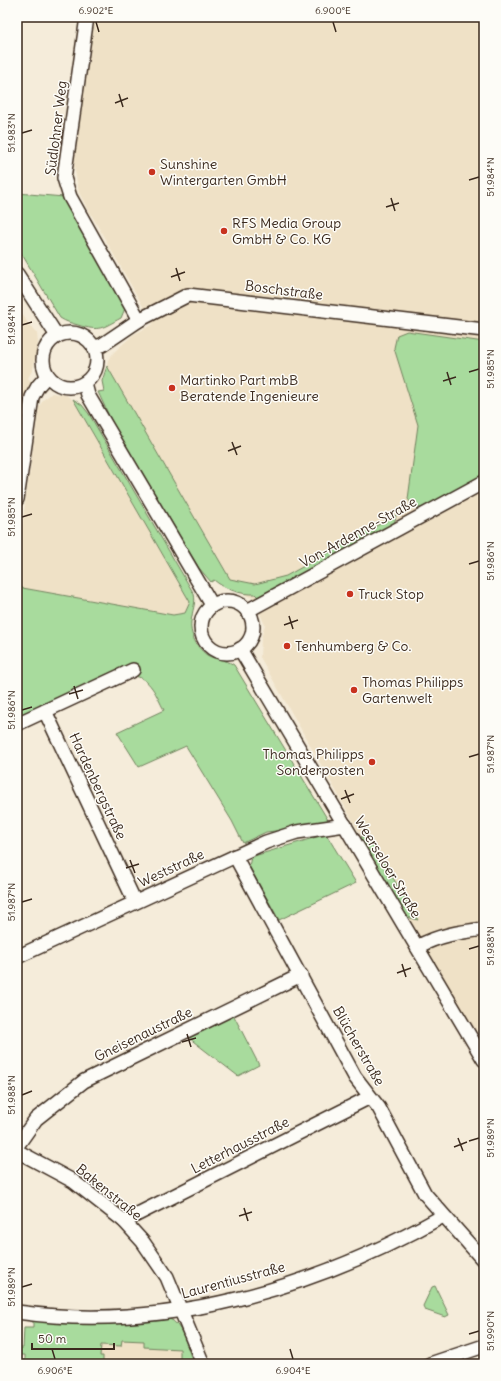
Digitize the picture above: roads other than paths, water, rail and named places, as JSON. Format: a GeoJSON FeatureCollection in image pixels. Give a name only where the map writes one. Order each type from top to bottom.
{"type":"FeatureCollection","features":[{"type":"Feature","properties":{"kind":"street","name":"Südlohner Weg"},"geometry":{"type":"LineString","coordinates":[[87,17],[64,178],[70,197],[139,320]]}},
{"type":"Feature","properties":{"kind":"street"},"geometry":{"type":"LineString","coordinates":[[17,274],[56,336]]}},
{"type":"Feature","properties":{"kind":"street","name":"Boschstraße"},"geometry":{"type":"LineString","coordinates":[[94,347],[102,345],[139,320],[188,295],[484,330]]}},
{"type":"Feature","properties":{"kind":"street"},"geometry":{"type":"LineString","coordinates":[[64,333],[78,334],[89,340],[94,347],[98,356],[97,367],[85,384],[75,387],[64,387],[55,383],[48,376],[44,368],[43,359],[47,346],[56,336],[64,333]]}},
{"type":"Feature","properties":{"kind":"street"},"geometry":{"type":"LineString","coordinates":[[17,499],[32,397],[38,386],[48,376]]}},
{"type":"Feature","properties":{"kind":"street"},"geometry":{"type":"LineString","coordinates":[[85,384],[88,396],[212,605]]}},
{"type":"Feature","properties":{"kind":"street","name":"Von-Ardenne-Straße"},"geometry":{"type":"LineString","coordinates":[[247,611],[484,482]]}},
{"type":"Feature","properties":{"kind":"street"},"geometry":{"type":"LineString","coordinates":[[219,602],[235,602],[247,611],[251,618],[253,627],[251,636],[240,649],[224,653],[210,646],[204,640],[200,625],[202,617],[212,605],[219,602]]}},
{"type":"Feature","properties":{"kind":"street","name":"Weerseloer Straße"},"geometry":{"type":"LineString","coordinates":[[240,649],[484,1060]]}},
{"type":"Feature","properties":{"kind":"street"},"geometry":{"type":"LineString","coordinates":[[17,724],[133,670]]}},
{"type":"Feature","properties":{"kind":"street","name":"Hardenbergstraße"},"geometry":{"type":"LineString","coordinates":[[45,711],[135,902]]}},
{"type":"Feature","properties":{"kind":"street","name":"Weststraße"},"geometry":{"type":"LineString","coordinates":[[17,957],[266,842],[297,832],[345,825]]}},
{"type":"Feature","properties":{"kind":"street","name":"Blücherstraße"},"geometry":{"type":"LineString","coordinates":[[235,856],[302,975],[355,1077],[378,1108],[425,1194],[484,1261]]}},
{"type":"Feature","properties":{"kind":"street"},"geometry":{"type":"LineString","coordinates":[[417,947],[431,939],[447,934],[484,929]]}},
{"type":"Feature","properties":{"kind":"street","name":"Gneisenaustraße"},"geometry":{"type":"LineString","coordinates":[[17,1146],[36,1119],[84,1081],[302,975]]}},
{"type":"Feature","properties":{"kind":"street","name":"Letterhausstraße"},"geometry":{"type":"LineString","coordinates":[[124,1221],[370,1097]]}},
{"type":"Feature","properties":{"kind":"street","name":"Bakenstraße"},"geometry":{"type":"LineString","coordinates":[[17,1151],[73,1181],[124,1221],[143,1242],[167,1277],[203,1364]]}},
{"type":"Feature","properties":{"kind":"street","name":"Laurentiusstraße"},"geometry":{"type":"LineString","coordinates":[[17,1312],[57,1316],[120,1318],[181,1310],[255,1294],[328,1270],[407,1237],[443,1216]]}},
{"type":"Feature","properties":{"kind":"street"},"geometry":{"type":"LineString","coordinates":[[430,1364],[484,1346]]}},
{"type":"Feature","properties":{"kind":"place","name":"Sunshine Wintergarten GmbH"},"geometry":{"type":"Point","coordinates":[152,172]}},
{"type":"Feature","properties":{"kind":"place","name":"RFS Media Group GmbH & Co. KG"},"geometry":{"type":"Point","coordinates":[224,231]}},
{"type":"Feature","properties":{"kind":"place","name":"Martinko Part mbB Beratende Ingenieure"},"geometry":{"type":"Point","coordinates":[172,388]}},
{"type":"Feature","properties":{"kind":"place","name":"Truck Stop"},"geometry":{"type":"Point","coordinates":[350,594]}},
{"type":"Feature","properties":{"kind":"place","name":"Tenhumberg & Co."},"geometry":{"type":"Point","coordinates":[287,646]}},
{"type":"Feature","properties":{"kind":"place","name":"Thomas Philipps Gartenwelt"},"geometry":{"type":"Point","coordinates":[354,690]}},
{"type":"Feature","properties":{"kind":"place","name":"Thomas Philipps Sonderposten"},"geometry":{"type":"Point","coordinates":[372,762]}}]}
